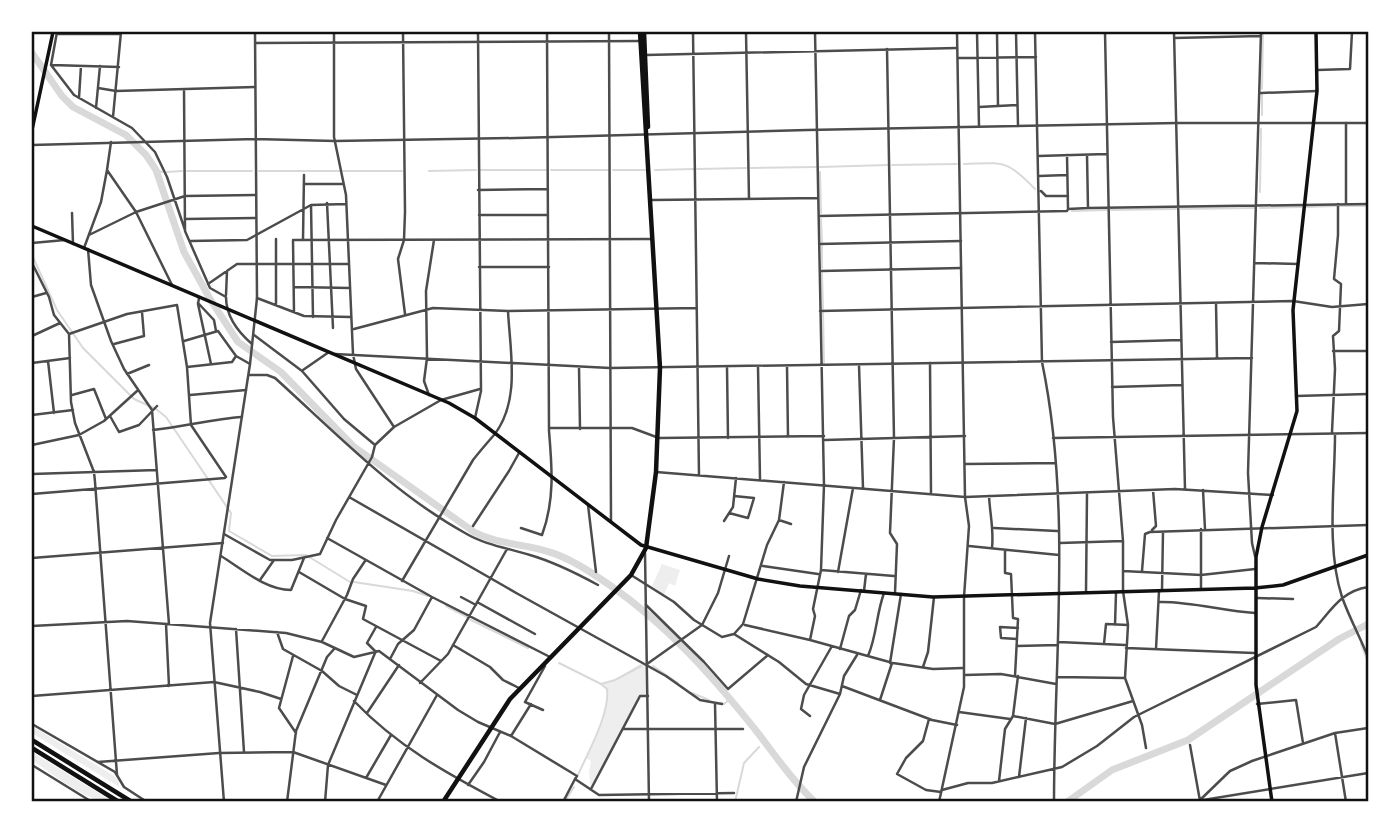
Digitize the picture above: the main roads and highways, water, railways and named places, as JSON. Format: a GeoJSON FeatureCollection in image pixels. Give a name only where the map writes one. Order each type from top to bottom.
{"type":"FeatureCollection","features":[{"type":"Feature","properties":{"kind":"highway"},"geometry":{"type":"LineString","coordinates":[[443,802],[519,688],[631,575],[646,548],[659,438],[660,368],[642,32]]}},
{"type":"Feature","properties":{"kind":"highway"},"geometry":{"type":"LineString","coordinates":[[642,32],[649,122],[647,135]]}},
{"type":"Feature","properties":{"kind":"highway"},"geometry":{"type":"LineString","coordinates":[[32,740],[132,802]]}},
{"type":"Feature","properties":{"kind":"highway"},"geometry":{"type":"LineString","coordinates":[[32,748],[115,800]]}},
{"type":"Feature","properties":{"kind":"main road"},"geometry":{"type":"LineString","coordinates":[[32,130],[56,32]]}},
{"type":"Feature","properties":{"kind":"main road"},"geometry":{"type":"LineString","coordinates":[[1272,802],[1257,702],[1254,659],[1255,569],[1262,527],[1297,411],[1293,301],[1317,91],[1316,32]]}},
{"type":"Feature","properties":{"kind":"main road"},"geometry":{"type":"LineString","coordinates":[[32,226],[199,300],[226,307],[441,400],[475,418],[646,548],[758,579],[934,597],[1255,588],[1283,585],[1368,555]]}},
{"type":"Feature","properties":{"kind":"waterway"},"geometry":{"type":"LineString","coordinates":[[1262,89],[1263,32]]}},
{"type":"Feature","properties":{"kind":"waterway"},"geometry":{"type":"LineString","coordinates":[[32,53],[62,96],[73,107],[126,135],[146,155],[156,170],[184,252],[238,342],[281,372],[353,446],[474,532],[563,557],[632,601],[670,634],[722,689],[815,802]]}},
{"type":"Feature","properties":{"kind":"waterway"},"geometry":{"type":"LineString","coordinates":[[1262,94],[1262,115]]}},
{"type":"Feature","properties":{"kind":"waterway"},"geometry":{"type":"LineString","coordinates":[[1260,192],[1261,129]]}},
{"type":"Feature","properties":{"kind":"waterway"},"geometry":{"type":"LineString","coordinates":[[892,165],[957,164]]}},
{"type":"Feature","properties":{"kind":"waterway"},"geometry":{"type":"LineString","coordinates":[[964,164],[1004,165],[1017,172],[1035,189]]}},
{"type":"Feature","properties":{"kind":"waterway"},"geometry":{"type":"LineString","coordinates":[[820,167],[888,165]]}},
{"type":"Feature","properties":{"kind":"waterway"},"geometry":{"type":"LineString","coordinates":[[751,168],[816,167]]}},
{"type":"Feature","properties":{"kind":"waterway"},"geometry":{"type":"LineString","coordinates":[[697,169],[746,168]]}},
{"type":"Feature","properties":{"kind":"waterway"},"geometry":{"type":"LineString","coordinates":[[655,170],[694,169]]}},
{"type":"Feature","properties":{"kind":"waterway"},"geometry":{"type":"LineString","coordinates":[[156,170],[162,172]]}},
{"type":"Feature","properties":{"kind":"waterway"},"geometry":{"type":"LineString","coordinates":[[429,171],[476,170]]}},
{"type":"Feature","properties":{"kind":"waterway"},"geometry":{"type":"LineString","coordinates":[[480,170],[546,170]]}},
{"type":"Feature","properties":{"kind":"waterway"},"geometry":{"type":"LineString","coordinates":[[551,170],[608,170]]}},
{"type":"Feature","properties":{"kind":"waterway"},"geometry":{"type":"LineString","coordinates":[[613,170],[646,170]]}},
{"type":"Feature","properties":{"kind":"waterway"},"geometry":{"type":"LineString","coordinates":[[167,172],[182,171]]}},
{"type":"Feature","properties":{"kind":"waterway"},"geometry":{"type":"LineString","coordinates":[[187,171],[252,171]]}},
{"type":"Feature","properties":{"kind":"waterway"},"geometry":{"type":"LineString","coordinates":[[259,171],[339,171]]}},
{"type":"Feature","properties":{"kind":"waterway"},"geometry":{"type":"LineString","coordinates":[[343,171],[402,171]]}},
{"type":"Feature","properties":{"kind":"waterway"},"geometry":{"type":"LineString","coordinates":[[820,172],[821,213]]}},
{"type":"Feature","properties":{"kind":"waterway"},"geometry":{"type":"LineString","coordinates":[[1307,207],[1336,206]]}},
{"type":"Feature","properties":{"kind":"waterway"},"geometry":{"type":"LineString","coordinates":[[1340,206],[1368,206]]}},
{"type":"Feature","properties":{"kind":"waterway"},"geometry":{"type":"LineString","coordinates":[[1260,208],[1302,207]]}},
{"type":"Feature","properties":{"kind":"waterway"},"geometry":{"type":"LineString","coordinates":[[1181,209],[1255,208]]}},
{"type":"Feature","properties":{"kind":"waterway"},"geometry":{"type":"LineString","coordinates":[[1111,210],[1176,209]]}},
{"type":"Feature","properties":{"kind":"waterway"},"geometry":{"type":"LineString","coordinates":[[1072,211],[1107,210]]}},
{"type":"Feature","properties":{"kind":"waterway"},"geometry":{"type":"LineString","coordinates":[[821,219],[822,242]]}},
{"type":"Feature","properties":{"kind":"waterway"},"geometry":{"type":"LineString","coordinates":[[822,246],[822,268]]}},
{"type":"Feature","properties":{"kind":"waterway"},"geometry":{"type":"LineString","coordinates":[[32,255],[57,310],[83,348],[134,399],[166,417],[231,513],[229,531],[272,556],[306,555],[350,582]]}},
{"type":"Feature","properties":{"kind":"waterway"},"geometry":{"type":"LineString","coordinates":[[822,273],[823,309]]}},
{"type":"Feature","properties":{"kind":"waterway"},"geometry":{"type":"LineString","coordinates":[[823,313],[824,363]]}},
{"type":"Feature","properties":{"kind":"waterway"},"geometry":{"type":"LineString","coordinates":[[354,582],[413,591],[428,596]]}},
{"type":"Feature","properties":{"kind":"waterway"},"geometry":{"type":"LineString","coordinates":[[446,606],[467,617]]}},
{"type":"Feature","properties":{"kind":"waterway"},"geometry":{"type":"LineString","coordinates":[[469,619],[528,648]]}},
{"type":"Feature","properties":{"kind":"waterway"},"geometry":{"type":"LineString","coordinates":[[1067,802],[1112,770],[1188,740],[1339,639],[1368,624]]}},
{"type":"Feature","properties":{"kind":"waterway"},"geometry":{"type":"LineString","coordinates":[[1361,644],[1368,662]]}},
{"type":"Feature","properties":{"kind":"waterway"},"geometry":{"type":"LineString","coordinates":[[559,663],[601,684],[641,666]]}},
{"type":"Feature","properties":{"kind":"waterway"},"geometry":{"type":"LineString","coordinates":[[653,666],[678,683]]}},
{"type":"Feature","properties":{"kind":"waterway"},"geometry":{"type":"LineString","coordinates":[[578,775],[605,710],[607,689],[601,684]]}},
{"type":"Feature","properties":{"kind":"waterway"},"geometry":{"type":"LineString","coordinates":[[692,693],[709,700]]}},
{"type":"Feature","properties":{"kind":"waterway"},"geometry":{"type":"LineString","coordinates":[[721,703],[724,704],[730,699]]}},
{"type":"Feature","properties":{"kind":"waterway"},"geometry":{"type":"LineString","coordinates":[[735,802],[744,763],[759,747]]}},
{"type":"Feature","properties":{"kind":"waterway"},"geometry":{"type":"LineString","coordinates":[[565,801],[574,787]]}}]}
